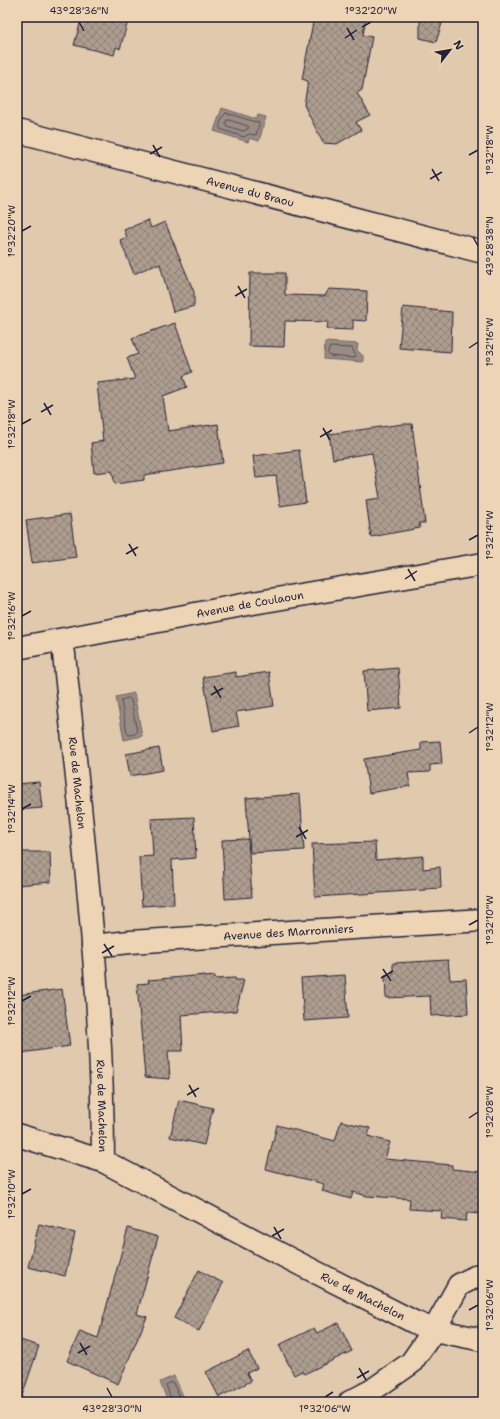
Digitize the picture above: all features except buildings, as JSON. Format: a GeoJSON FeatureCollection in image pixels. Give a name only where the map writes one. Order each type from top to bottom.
{"type":"FeatureCollection","features":[{"type":"Feature","properties":{"kind":"street","name":"Avenue du Braou"},"geometry":{"type":"LineString","coordinates":[[17,131],[483,252]]}},
{"type":"Feature","properties":{"kind":"street","name":"Avenue de Coulaoun"},"geometry":{"type":"LineString","coordinates":[[17,648],[253,603],[483,564]]}},
{"type":"Feature","properties":{"kind":"street","name":"Rue de Machelon"},"geometry":{"type":"LineString","coordinates":[[61,640],[64,654],[93,946],[103,1110],[104,1161],[286,1257],[414,1322],[434,1330],[483,1340]]}},
{"type":"Feature","properties":{"kind":"street","name":"Avenue des Marronniers"},"geometry":{"type":"LineString","coordinates":[[93,946],[130,942],[483,920]]}},
{"type":"Feature","properties":{"kind":"street"},"geometry":{"type":"LineString","coordinates":[[17,1135],[104,1161]]}},
{"type":"Feature","properties":{"kind":"street"},"geometry":{"type":"LineString","coordinates":[[350,1402],[371,1391],[411,1363],[434,1330],[460,1285],[483,1273]]}},
{"type":"Feature","properties":{"kind":"water"},"geometry":{"type":"Polygon","coordinates":[[[222,108],[256,119],[258,115],[266,117],[259,141],[250,138],[248,142],[214,131],[222,108]]]}},
{"type":"Feature","properties":{"kind":"water"},"geometry":{"type":"Polygon","coordinates":[[[325,342],[358,344],[357,350],[363,356],[363,362],[324,359],[325,342]]]}},
{"type":"Feature","properties":{"kind":"water"},"geometry":{"type":"Polygon","coordinates":[[[134,693],[142,736],[124,740],[116,697],[134,693]]]}},
{"type":"Feature","properties":{"kind":"water"},"geometry":{"type":"Polygon","coordinates":[[[174,1376],[186,1402],[168,1402],[160,1382],[174,1376]]]}}]}
